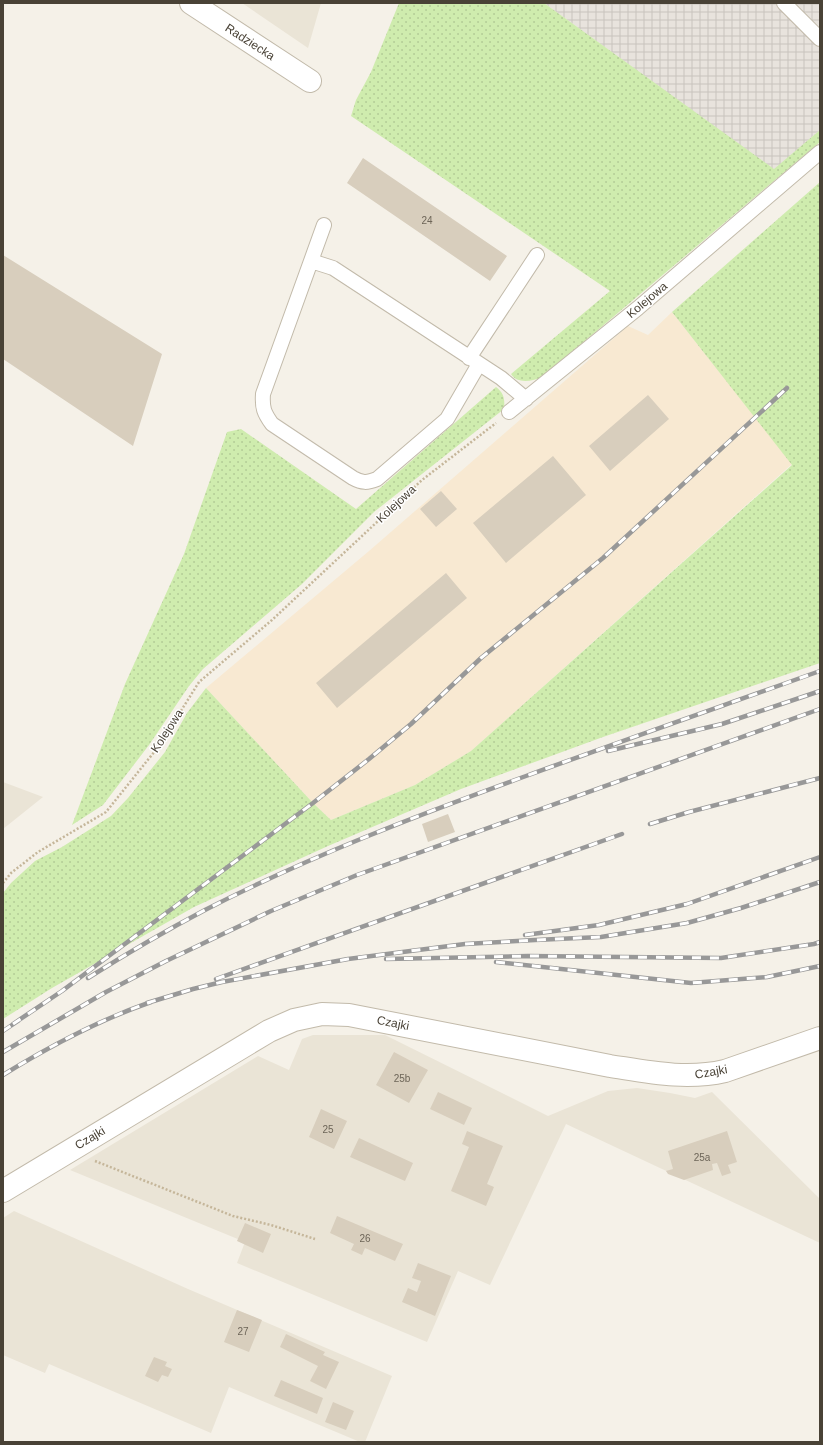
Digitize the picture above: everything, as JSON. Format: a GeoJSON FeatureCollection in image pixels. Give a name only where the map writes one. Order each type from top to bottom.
{"type":"FeatureCollection","features":[{"type":"Feature","properties":{"kind":"street","name":"Radziecka"},"geometry":{"type":"LineString","coordinates":[[192,3],[310,81]]}},
{"type":"Feature","properties":{"kind":"street","name":"Czajki"},"geometry":{"type":"LineString","coordinates":[[3,1191],[268,1031],[294,1020],[322,1014],[350,1015],[610,1066],[653,1073],[692,1076],[709,1075],[725,1071],[820,1038]]}},
{"type":"Feature","properties":{"kind":"lane"},"geometry":{"type":"LineString","coordinates":[[784,3],[820,39]]}},
{"type":"Feature","properties":{"kind":"lane","name":"Kolejowa"},"geometry":{"type":"LineString","coordinates":[[509,412],[638,308],[820,152]]}},
{"type":"Feature","properties":{"kind":"lane"},"geometry":{"type":"LineString","coordinates":[[324,225],[263,394],[262,406],[272,424],[360,482],[368,483],[377,479],[447,419],[474,361],[537,255]]}},
{"type":"Feature","properties":{"kind":"lane"},"geometry":{"type":"LineString","coordinates":[[311,261],[333,268],[501,378],[526,399]]}},
{"type":"Feature","properties":{"kind":"path","name":"Kolejowa"},"geometry":{"type":"LineString","coordinates":[[3,883],[11,873],[38,852],[106,812],[159,746],[199,682],[272,620],[422,480],[509,412]]}},
{"type":"Feature","properties":{"kind":"path"},"geometry":{"type":"LineString","coordinates":[[72,1148],[80,1156],[233,1216],[271,1225],[315,1239]]}},
{"type":"Feature","properties":{"kind":"shaded area"},"geometry":{"type":"Polygon","coordinates":[[[242,3],[321,3],[308,48],[242,3]]]}},
{"type":"Feature","properties":{"kind":"shaded area"},"geometry":{"type":"Polygon","coordinates":[[[544,3],[820,3],[820,130],[774,170],[544,3]]]}},
{"type":"Feature","properties":{"kind":"shaded area"},"geometry":{"type":"Polygon","coordinates":[[[672,312],[792,464],[471,751],[415,785],[331,820],[313,803],[206,688],[369,551],[628,326],[648,335],[672,312]]]}},
{"type":"Feature","properties":{"kind":"shaded area"},"geometry":{"type":"Polygon","coordinates":[[[3,782],[43,797],[3,829],[3,782]]]}},
{"type":"Feature","properties":{"kind":"shaded area"},"geometry":{"type":"Polygon","coordinates":[[[313,1035],[385,1035],[548,1116],[608,1091],[637,1088],[695,1098],[712,1092],[820,1199],[820,1243],[566,1124],[490,1285],[458,1271],[427,1342],[237,1263],[245,1242],[70,1170],[258,1056],[289,1070],[302,1039],[313,1035]]]}},
{"type":"Feature","properties":{"kind":"shaded area"},"geometry":{"type":"Polygon","coordinates":[[[14,1211],[188,1289],[392,1376],[365,1442],[360,1442],[229,1387],[211,1433],[49,1364],[45,1373],[3,1355],[3,1218],[14,1211]]]}},
{"type":"Feature","properties":{"kind":"green space"},"geometry":{"type":"Polygon","coordinates":[[[399,3],[544,3],[774,169],[820,130],[820,142],[541,378],[529,381],[520,380],[511,374],[610,291],[351,116],[356,100],[371,72],[399,3]]]}},
{"type":"Feature","properties":{"kind":"green space"},"geometry":{"type":"Polygon","coordinates":[[[820,182],[820,663],[603,737],[461,789],[328,846],[194,907],[52,988],[3,1019],[3,893],[11,883],[35,861],[62,847],[111,816],[128,798],[165,752],[187,713],[206,688],[313,803],[331,820],[415,785],[471,751],[792,465],[672,312],[820,182]]]}},
{"type":"Feature","properties":{"kind":"green space"},"geometry":{"type":"Polygon","coordinates":[[[496,387],[503,396],[504,409],[374,512],[302,584],[203,669],[189,686],[149,745],[103,805],[72,825],[125,684],[184,554],[227,432],[241,429],[356,509],[496,387]]]}},
{"type":"Feature","properties":{"kind":"building"},"geometry":{"type":"Polygon","coordinates":[[[363,158],[507,256],[490,281],[347,183],[363,158]]]}},
{"type":"Feature","properties":{"kind":"building"},"geometry":{"type":"Polygon","coordinates":[[[3,255],[162,354],[133,446],[3,359],[3,255]]]}},
{"type":"Feature","properties":{"kind":"building"},"geometry":{"type":"Polygon","coordinates":[[[648,395],[669,419],[610,471],[589,446],[648,395]]]}},
{"type":"Feature","properties":{"kind":"building"},"geometry":{"type":"Polygon","coordinates":[[[553,456],[586,495],[506,563],[473,523],[553,456]]]}},
{"type":"Feature","properties":{"kind":"building"},"geometry":{"type":"Polygon","coordinates":[[[441,491],[457,509],[436,527],[420,509],[441,491]]]}},
{"type":"Feature","properties":{"kind":"building"},"geometry":{"type":"Polygon","coordinates":[[[446,573],[467,598],[337,708],[316,683],[446,573]]]}},
{"type":"Feature","properties":{"kind":"building"},"geometry":{"type":"Polygon","coordinates":[[[448,814],[455,832],[428,842],[422,824],[448,814]]]}},
{"type":"Feature","properties":{"kind":"building"},"geometry":{"type":"Polygon","coordinates":[[[394,1052],[428,1070],[409,1103],[376,1085],[394,1052]]]}},
{"type":"Feature","properties":{"kind":"building"},"geometry":{"type":"Polygon","coordinates":[[[438,1092],[472,1108],[464,1125],[430,1109],[438,1092]]]}},
{"type":"Feature","properties":{"kind":"building"},"geometry":{"type":"Polygon","coordinates":[[[321,1109],[347,1121],[334,1149],[309,1137],[321,1109]]]}},
{"type":"Feature","properties":{"kind":"building"},"geometry":{"type":"Polygon","coordinates":[[[467,1131],[503,1146],[487,1184],[494,1187],[486,1206],[451,1191],[469,1147],[462,1144],[467,1131]]]}},
{"type":"Feature","properties":{"kind":"building"},"geometry":{"type":"Polygon","coordinates":[[[727,1131],[737,1162],[728,1165],[731,1173],[722,1176],[717,1163],[712,1164],[713,1170],[684,1180],[668,1174],[666,1171],[673,1169],[668,1151],[727,1131]]]}},
{"type":"Feature","properties":{"kind":"building"},"geometry":{"type":"Polygon","coordinates":[[[359,1138],[413,1163],[405,1181],[350,1157],[359,1138]]]}},
{"type":"Feature","properties":{"kind":"building"},"geometry":{"type":"Polygon","coordinates":[[[337,1216],[403,1244],[395,1261],[365,1248],[362,1255],[351,1250],[354,1244],[330,1233],[337,1216]]]}},
{"type":"Feature","properties":{"kind":"building"},"geometry":{"type":"Polygon","coordinates":[[[245,1223],[271,1234],[263,1253],[237,1241],[245,1223]]]}},
{"type":"Feature","properties":{"kind":"building"},"geometry":{"type":"Polygon","coordinates":[[[418,1263],[451,1276],[435,1316],[402,1302],[408,1288],[417,1292],[421,1281],[412,1278],[418,1263]]]}},
{"type":"Feature","properties":{"kind":"building"},"geometry":{"type":"Polygon","coordinates":[[[237,1310],[262,1320],[249,1352],[224,1342],[237,1310]]]}},
{"type":"Feature","properties":{"kind":"building"},"geometry":{"type":"Polygon","coordinates":[[[286,1334],[325,1352],[323,1355],[339,1362],[326,1389],[310,1381],[318,1366],[280,1347],[286,1334]]]}},
{"type":"Feature","properties":{"kind":"building"},"geometry":{"type":"Polygon","coordinates":[[[154,1357],[167,1362],[165,1366],[172,1369],[168,1377],[162,1375],[158,1382],[145,1376],[154,1357]]]}},
{"type":"Feature","properties":{"kind":"building"},"geometry":{"type":"Polygon","coordinates":[[[281,1380],[323,1398],[317,1414],[274,1396],[281,1380]]]}},
{"type":"Feature","properties":{"kind":"building"},"geometry":{"type":"Polygon","coordinates":[[[333,1402],[354,1411],[346,1430],[325,1422],[333,1402]]]}},
{"type":"Feature","properties":{"kind":"railway"},"geometry":{"type":"LineString","coordinates":[[13,1024],[62,991],[313,803],[369,759],[411,724],[481,658],[603,558],[787,388]]}},
{"type":"Feature","properties":{"kind":"railway"},"geometry":{"type":"LineString","coordinates":[[88,978],[175,926],[205,910],[283,872],[323,855],[485,791],[820,671]]}},
{"type":"Feature","properties":{"kind":"railway"},"geometry":{"type":"LineString","coordinates":[[608,751],[722,724],[820,691]]}},
{"type":"Feature","properties":{"kind":"railway"},"geometry":{"type":"LineString","coordinates":[[3,1052],[106,992],[166,961],[271,911],[357,875],[820,709]]}},
{"type":"Feature","properties":{"kind":"railway"},"geometry":{"type":"LineString","coordinates":[[650,824],[689,812],[820,778]]}},
{"type":"Feature","properties":{"kind":"railway"},"geometry":{"type":"LineString","coordinates":[[216,979],[622,834]]}},
{"type":"Feature","properties":{"kind":"railway"},"geometry":{"type":"LineString","coordinates":[[525,935],[599,925],[687,904],[820,857]]}},
{"type":"Feature","properties":{"kind":"railway"},"geometry":{"type":"LineString","coordinates":[[147,1003],[222,982],[348,959],[465,944],[601,937],[687,923],[741,908],[820,882]]}},
{"type":"Feature","properties":{"kind":"railway"},"geometry":{"type":"LineString","coordinates":[[386,959],[528,956],[721,958],[820,942]]}},
{"type":"Feature","properties":{"kind":"railway"},"geometry":{"type":"LineString","coordinates":[[496,962],[691,983],[767,977],[820,966]]}},
{"type":"Feature","properties":{"kind":"railway"},"geometry":{"type":"LineString","coordinates":[[3,1075],[75,1034],[151,1002]]}},
{"type":"Feature","properties":{"kind":"railway"},"geometry":{"type":"LineString","coordinates":[[3,1031],[18,1021]]}}]}
